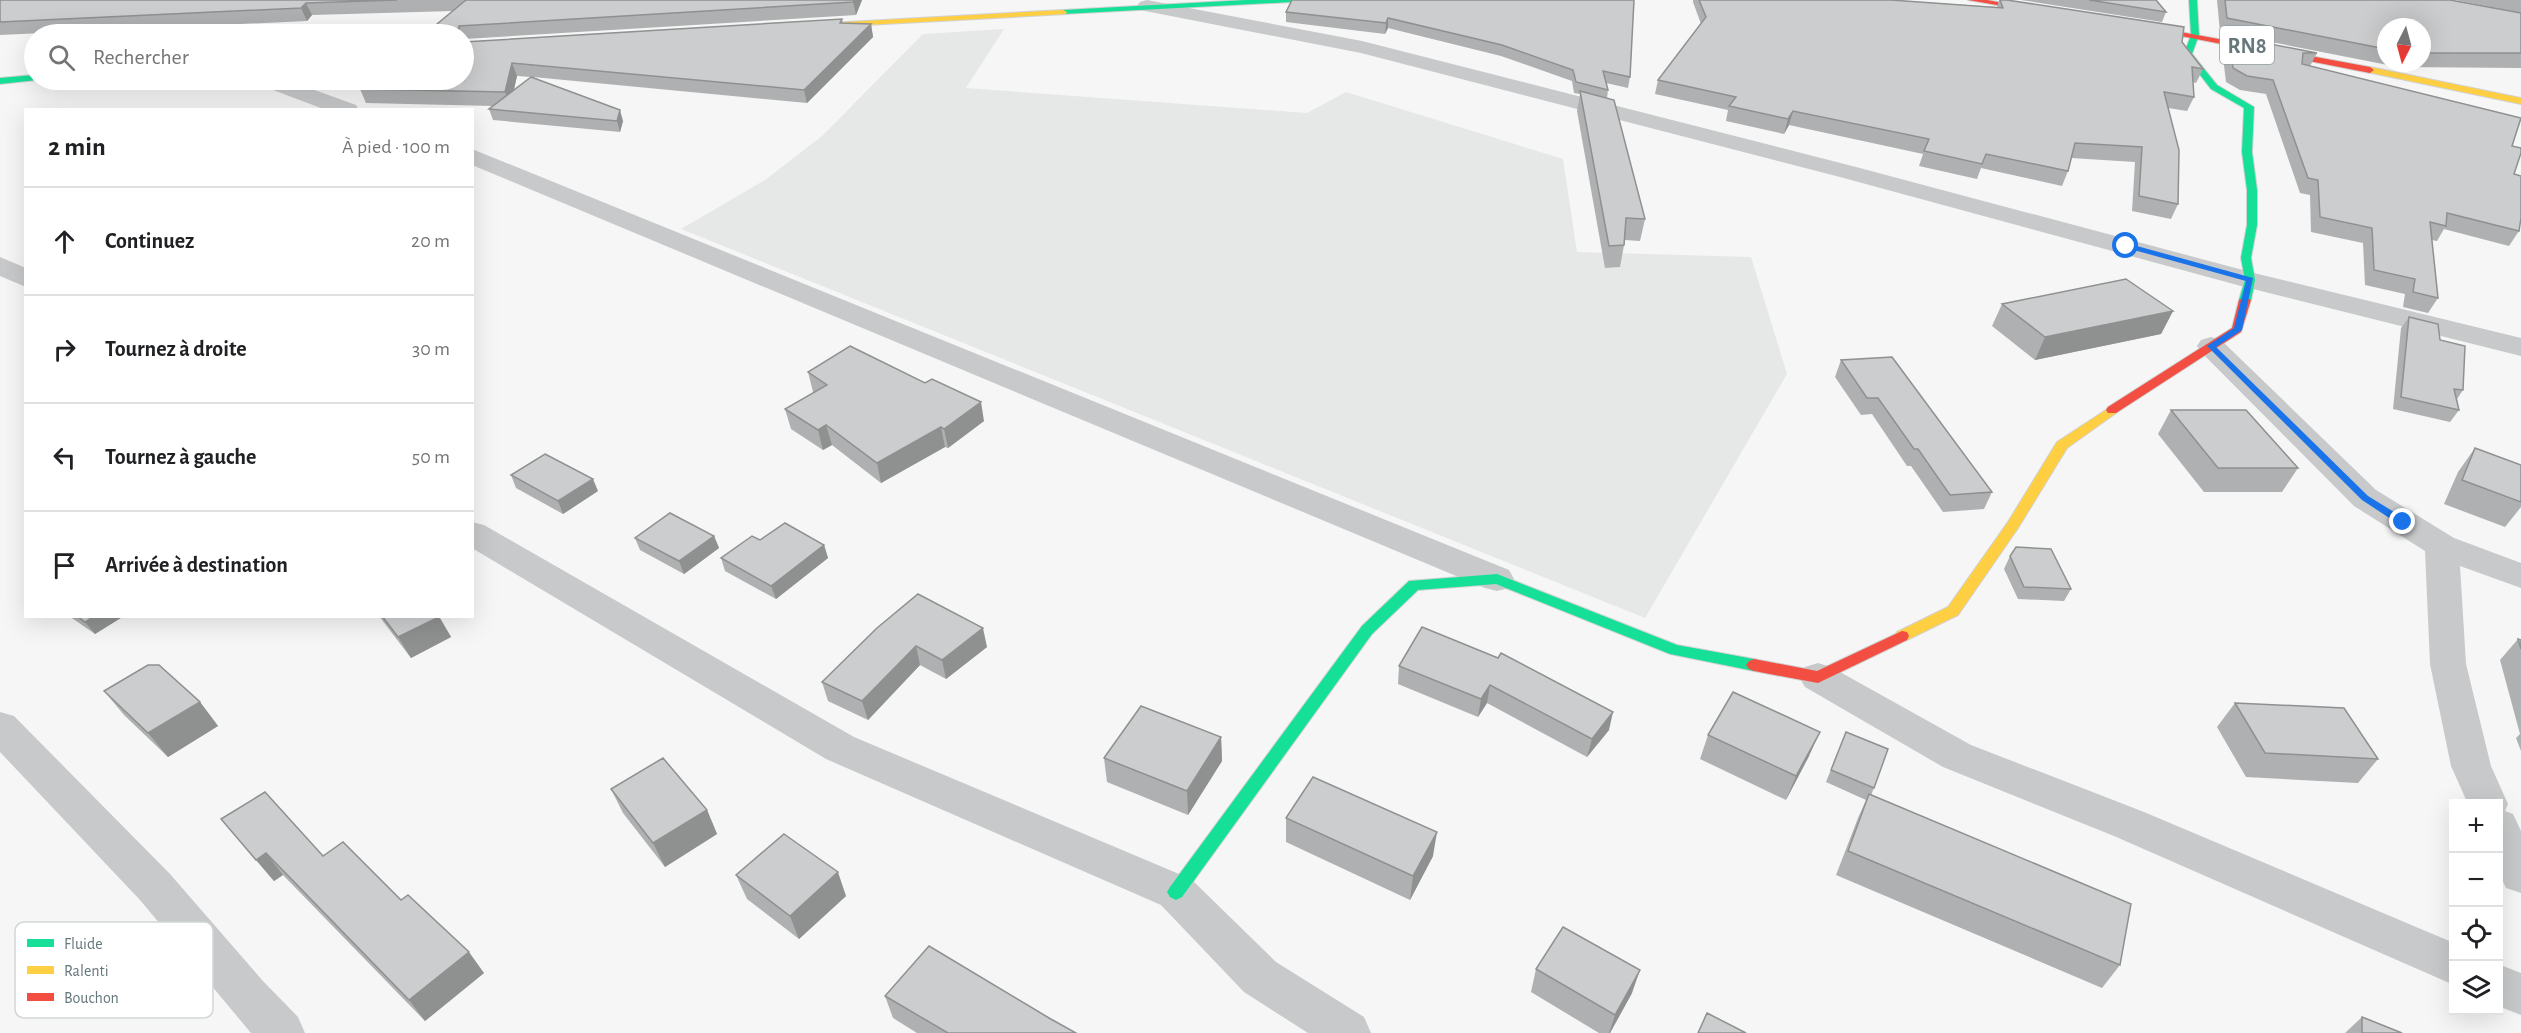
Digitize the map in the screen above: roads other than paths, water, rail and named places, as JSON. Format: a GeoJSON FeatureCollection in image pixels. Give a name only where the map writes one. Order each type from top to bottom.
{"type":"FeatureCollection","features":[{"type":"Feature","properties":{"kind":"street"},"geometry":{"type":"LineString","coordinates":[[793,27],[1147,6],[1292,0]]}},
{"type":"Feature","properties":{"kind":"street"},"geometry":{"type":"LineString","coordinates":[[1972,0],[2054,13]]}},
{"type":"Feature","properties":{"kind":"street"},"geometry":{"type":"LineString","coordinates":[[1818,677],[1953,611],[2013,525],[2062,445],[2149,385],[2237,330],[2250,280],[2246,258],[2252,225],[2252,190],[2247,152],[2248,107],[2214,87],[2188,54],[2195,34],[2193,0]]}},
{"type":"Feature","properties":{"kind":"street"},"geometry":{"type":"LineString","coordinates":[[1147,6],[1362,47],[1859,175],[2250,280],[2521,347]]}},
{"type":"Feature","properties":{"kind":"street","name":"RN8"},"geometry":{"type":"LineString","coordinates":[[2124,24],[2195,34],[2521,101]]}},
{"type":"Feature","properties":{"kind":"street"},"geometry":{"type":"LineString","coordinates":[[0,81],[24,79]]}},
{"type":"Feature","properties":{"kind":"street"},"geometry":{"type":"LineString","coordinates":[[295,90],[343,108]]}},
{"type":"Feature","properties":{"kind":"street"},"geometry":{"type":"LineString","coordinates":[[474,157],[1497,579],[1675,650],[1818,677],[1957,756],[2171,842],[2330,909],[2449,963]]}},
{"type":"Feature","properties":{"kind":"street"},"geometry":{"type":"LineString","coordinates":[[0,265],[24,278]]}},
{"type":"Feature","properties":{"kind":"street"},"geometry":{"type":"LineString","coordinates":[[2456,332],[2512,325],[2521,320]]}},
{"type":"Feature","properties":{"kind":"street"},"geometry":{"type":"LineString","coordinates":[[2211,346],[2365,498],[2442,546],[2521,576]]}},
{"type":"Feature","properties":{"kind":"street"},"geometry":{"type":"LineString","coordinates":[[474,534],[840,748],[1176,892],[1260,977],[1348,1033]]}},
{"type":"Feature","properties":{"kind":"street"},"geometry":{"type":"LineString","coordinates":[[2442,546],[2448,664],[2471,766],[2486,799]]}},
{"type":"Feature","properties":{"kind":"street"},"geometry":{"type":"LineString","coordinates":[[1176,892],[1367,630],[1414,585],[1497,579]]}},
{"type":"Feature","properties":{"kind":"street"},"geometry":{"type":"LineString","coordinates":[[0,727],[155,887],[184,922]]}},
{"type":"Feature","properties":{"kind":"street"},"geometry":{"type":"LineString","coordinates":[[2503,835],[2521,875]]}},
{"type":"Feature","properties":{"kind":"street"},"geometry":{"type":"LineString","coordinates":[[213,956],[282,1033]]}},
{"type":"Feature","properties":{"kind":"street"},"geometry":{"type":"LineString","coordinates":[[2503,987],[2521,994]]}}]}
